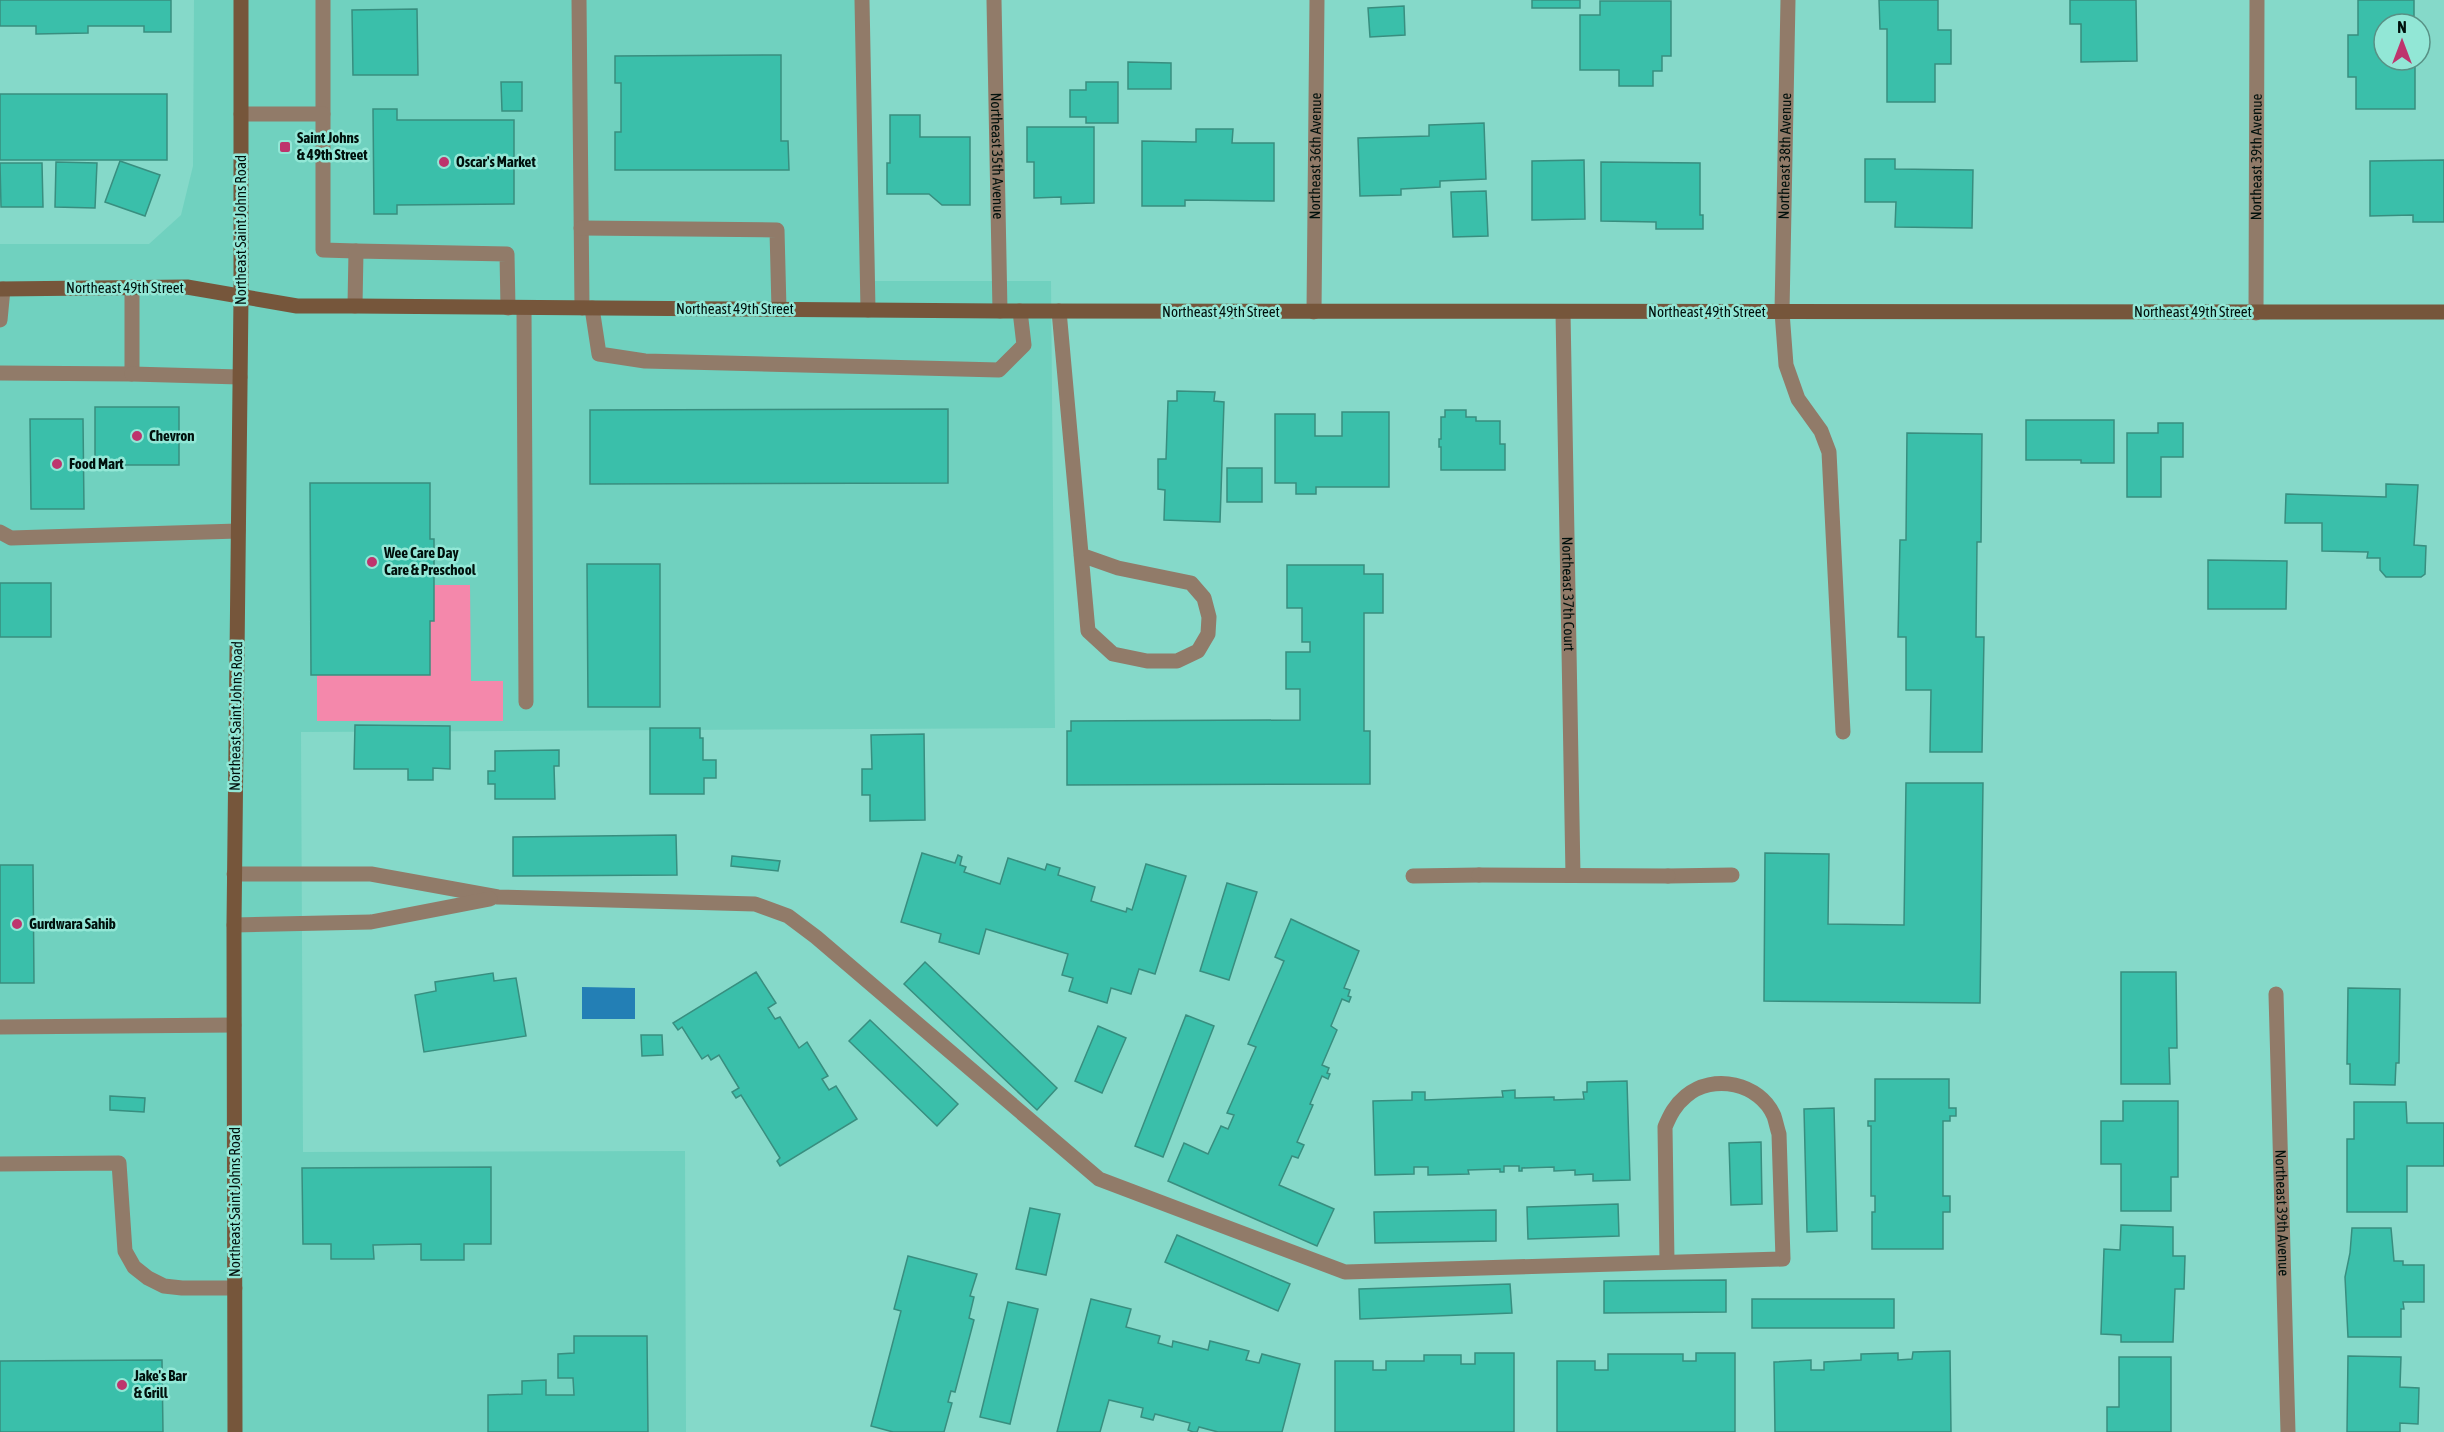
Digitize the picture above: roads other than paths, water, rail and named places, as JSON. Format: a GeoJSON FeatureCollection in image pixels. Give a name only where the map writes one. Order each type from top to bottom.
{"type":"FeatureCollection","features":[{"type":"Feature","properties":{"kind":"street","name":"Northeast Saint Johns Road"},"geometry":{"type":"LineString","coordinates":[[235,1432],[234,874],[241,297],[241,0]]}},
{"type":"Feature","properties":{"kind":"street"},"geometry":{"type":"LineString","coordinates":[[323,0],[323,250],[507,254],[508,308]]}},
{"type":"Feature","properties":{"kind":"street"},"geometry":{"type":"LineString","coordinates":[[579,0],[581,228],[587,308],[599,354],[645,361],[999,370],[1024,345],[1020,311]]}},
{"type":"Feature","properties":{"kind":"street"},"geometry":{"type":"LineString","coordinates":[[862,0],[868,310]]}},
{"type":"Feature","properties":{"kind":"street","name":"Northeast 35th Avenue"},"geometry":{"type":"LineString","coordinates":[[994,0],[1000,311]]}},
{"type":"Feature","properties":{"kind":"street","name":"Northeast 36th Avenue"},"geometry":{"type":"LineString","coordinates":[[1314,312],[1317,0]]}},
{"type":"Feature","properties":{"kind":"street","name":"Northeast 38th Avenue"},"geometry":{"type":"LineString","coordinates":[[1788,0],[1782,312],[1786,365],[1798,399],[1821,431],[1829,452],[1843,732]]}},
{"type":"Feature","properties":{"kind":"street","name":"Northeast 39th Avenue"},"geometry":{"type":"LineString","coordinates":[[2256,313],[2258,0]]}},
{"type":"Feature","properties":{"kind":"street"},"geometry":{"type":"LineString","coordinates":[[241,114],[323,114]]}},
{"type":"Feature","properties":{"kind":"street"},"geometry":{"type":"LineString","coordinates":[[581,228],[777,230],[779,309]]}},
{"type":"Feature","properties":{"kind":"street"},"geometry":{"type":"LineString","coordinates":[[355,306],[356,251]]}},
{"type":"Feature","properties":{"kind":"street"},"geometry":{"type":"LineString","coordinates":[[132,287],[132,374]]}},
{"type":"Feature","properties":{"kind":"street","name":"Northeast 49th Street"},"geometry":{"type":"LineString","coordinates":[[2,289],[187,287],[297,306],[508,308],[1314,312],[2444,312]]}},
{"type":"Feature","properties":{"kind":"street"},"geometry":{"type":"LineString","coordinates":[[0,320],[2,289]]}},
{"type":"Feature","properties":{"kind":"street"},"geometry":{"type":"LineString","coordinates":[[524,308],[526,702]]}},
{"type":"Feature","properties":{"kind":"street"},"geometry":{"type":"LineString","coordinates":[[1059,311],[1081,555],[1088,631],[1113,654],[1147,661],[1177,661],[1198,651],[1208,634],[1209,617],[1204,598],[1191,583],[1118,568],[1081,555]]}},
{"type":"Feature","properties":{"kind":"street","name":"Northeast 37th Court"},"geometry":{"type":"LineString","coordinates":[[1563,312],[1573,875]]}},
{"type":"Feature","properties":{"kind":"street"},"geometry":{"type":"LineString","coordinates":[[0,373],[240,377]]}},
{"type":"Feature","properties":{"kind":"street"},"geometry":{"type":"LineString","coordinates":[[0,532],[11,538],[238,531]]}},
{"type":"Feature","properties":{"kind":"street"},"geometry":{"type":"LineString","coordinates":[[234,874],[371,874],[498,897],[755,904],[788,916],[816,936],[1099,1179],[1345,1272],[1783,1259],[1779,1134],[1773,1114],[1761,1098],[1744,1087],[1725,1083],[1705,1085],[1687,1094],[1673,1108],[1665,1127],[1667,1262]]}},
{"type":"Feature","properties":{"kind":"street"},"geometry":{"type":"LineString","coordinates":[[1413,876],[1732,875]]}},
{"type":"Feature","properties":{"kind":"street"},"geometry":{"type":"LineString","coordinates":[[234,925],[371,922],[498,897]]}},
{"type":"Feature","properties":{"kind":"street","name":"Northeast 39th Avenue"},"geometry":{"type":"LineString","coordinates":[[2276,994],[2288,1432]]}},
{"type":"Feature","properties":{"kind":"street"},"geometry":{"type":"LineString","coordinates":[[0,1027],[234,1025]]}},
{"type":"Feature","properties":{"kind":"street"},"geometry":{"type":"LineString","coordinates":[[0,1164],[119,1163],[125,1251],[134,1267],[148,1278],[164,1286],[235,1288]]}},
{"type":"Feature","properties":{"kind":"water"},"geometry":{"type":"Polygon","coordinates":[[[582,987],[635,988],[635,1019],[582,1019],[582,987]]]}},
{"type":"Feature","properties":{"kind":"place","name":"Saint Johns & 49th Street"},"geometry":{"type":"Point","coordinates":[285,147]}},
{"type":"Feature","properties":{"kind":"place","name":"Oscar's Market"},"geometry":{"type":"Point","coordinates":[444,162]}},
{"type":"Feature","properties":{"kind":"place","name":"Chevron"},"geometry":{"type":"Point","coordinates":[137,436]}},
{"type":"Feature","properties":{"kind":"place","name":"Food Mart"},"geometry":{"type":"Point","coordinates":[57,464]}},
{"type":"Feature","properties":{"kind":"place","name":"Wee Care Day Care & Preschool"},"geometry":{"type":"Point","coordinates":[372,562]}},
{"type":"Feature","properties":{"kind":"place","name":"Gurdwara Sahib"},"geometry":{"type":"Point","coordinates":[17,924]}},
{"type":"Feature","properties":{"kind":"place","name":"Jake's Bar & Grill"},"geometry":{"type":"Point","coordinates":[122,1385]}}]}
